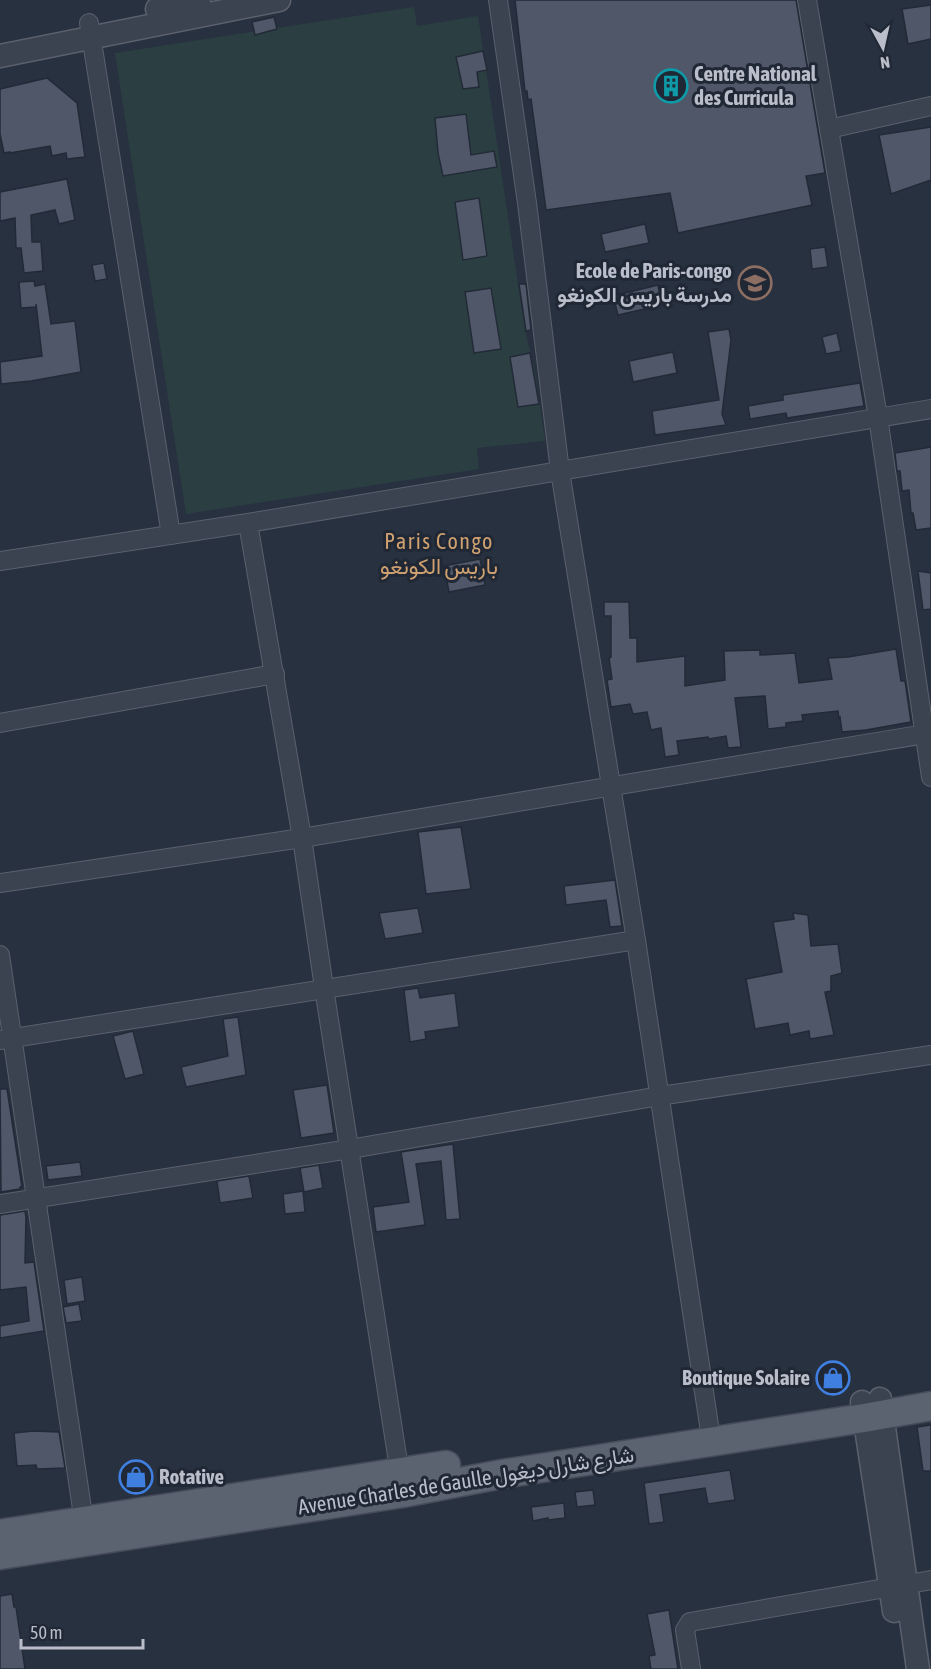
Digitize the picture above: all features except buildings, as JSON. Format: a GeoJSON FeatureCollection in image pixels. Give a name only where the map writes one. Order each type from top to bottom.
{"type":"FeatureCollection","features":[{"type":"Feature","properties":{"kind":"main road","name":"Avenue Charles de Gaulle شارع شارل ديغول"},"geometry":{"type":"LineString","coordinates":[[401,1483],[513,1472],[872,1408],[931,1391]]}},
{"type":"Feature","properties":{"kind":"main road","name":"Avenue Charles de Gaulle شارع شارل ديغول"},"geometry":{"type":"LineString","coordinates":[[0,1534],[85,1531],[401,1483],[710,1425],[872,1408],[931,1406]]}},
{"type":"Feature","properties":{"kind":"main road","name":"Avenue Charles de Gaulle شارع شارل ديغول"},"geometry":{"type":"LineString","coordinates":[[0,1555],[85,1531]]}},
{"type":"Feature","properties":{"kind":"street"},"geometry":{"type":"LineString","coordinates":[[0,56],[199,0]]}},
{"type":"Feature","properties":{"kind":"street"},"geometry":{"type":"LineString","coordinates":[[0,42],[279,0]]}},
{"type":"Feature","properties":{"kind":"street"},"geometry":{"type":"LineString","coordinates":[[498,0],[527,203],[560,471],[612,786],[710,1425]]}},
{"type":"Feature","properties":{"kind":"street"},"geometry":{"type":"LineString","coordinates":[[807,0],[878,417],[928,733],[931,777]]}},
{"type":"Feature","properties":{"kind":"street"},"geometry":{"type":"LineString","coordinates":[[91,30],[171,535]]}},
{"type":"Feature","properties":{"kind":"street"},"geometry":{"type":"LineString","coordinates":[[829,129],[931,106]]}},
{"type":"Feature","properties":{"kind":"street"},"geometry":{"type":"LineString","coordinates":[[0,561],[248,523],[931,409]]}},
{"type":"Feature","properties":{"kind":"street"},"geometry":{"type":"LineString","coordinates":[[248,523],[302,838],[401,1483]]}},
{"type":"Feature","properties":{"kind":"street"},"geometry":{"type":"LineString","coordinates":[[0,723],[275,674]]}},
{"type":"Feature","properties":{"kind":"street"},"geometry":{"type":"LineString","coordinates":[[0,883],[302,838],[928,733]]}},
{"type":"Feature","properties":{"kind":"street"},"geometry":{"type":"LineString","coordinates":[[6,1039],[636,940]]}},
{"type":"Feature","properties":{"kind":"street"},"geometry":{"type":"LineString","coordinates":[[0,955],[6,1039],[37,1198],[85,1531]]}},
{"type":"Feature","properties":{"kind":"street"},"geometry":{"type":"LineString","coordinates":[[0,1204],[350,1149],[660,1096],[931,1055]]}},
{"type":"Feature","properties":{"kind":"street"},"geometry":{"type":"LineString","coordinates":[[872,1408],[898,1585],[918,1669]]}},
{"type":"Feature","properties":{"kind":"street"},"geometry":{"type":"LineString","coordinates":[[691,1669],[686,1630],[690,1622],[931,1580]]}},
{"type":"Feature","properties":{"kind":"street"},"geometry":{"type":"LineString","coordinates":[[898,1585],[902,1669]]}},
{"type":"Feature","properties":{"kind":"green space"},"geometry":{"type":"Polygon","coordinates":[[[414,7],[417,26],[478,16],[525,331],[535,371],[545,441],[477,448],[479,469],[186,514],[115,53],[414,7]]]}},
{"type":"Feature","properties":{"kind":"place","name":"Centre National des Curricula"},"geometry":{"type":"Point","coordinates":[671,86]}},
{"type":"Feature","properties":{"kind":"place","name":"Ecole de Paris-congo مدرسة باريس الكونغو"},"geometry":{"type":"Point","coordinates":[755,283]}},
{"type":"Feature","properties":{"kind":"place","name":"Boutique Solaire"},"geometry":{"type":"Point","coordinates":[833,1378]}},
{"type":"Feature","properties":{"kind":"place","name":"Rotative"},"geometry":{"type":"Point","coordinates":[136,1477]}},
{"type":"Feature","properties":{"kind":"district","name":"Paris Congo باريس الكونغو"},"geometry":{"type":"Point","coordinates":[439,554]}}]}
